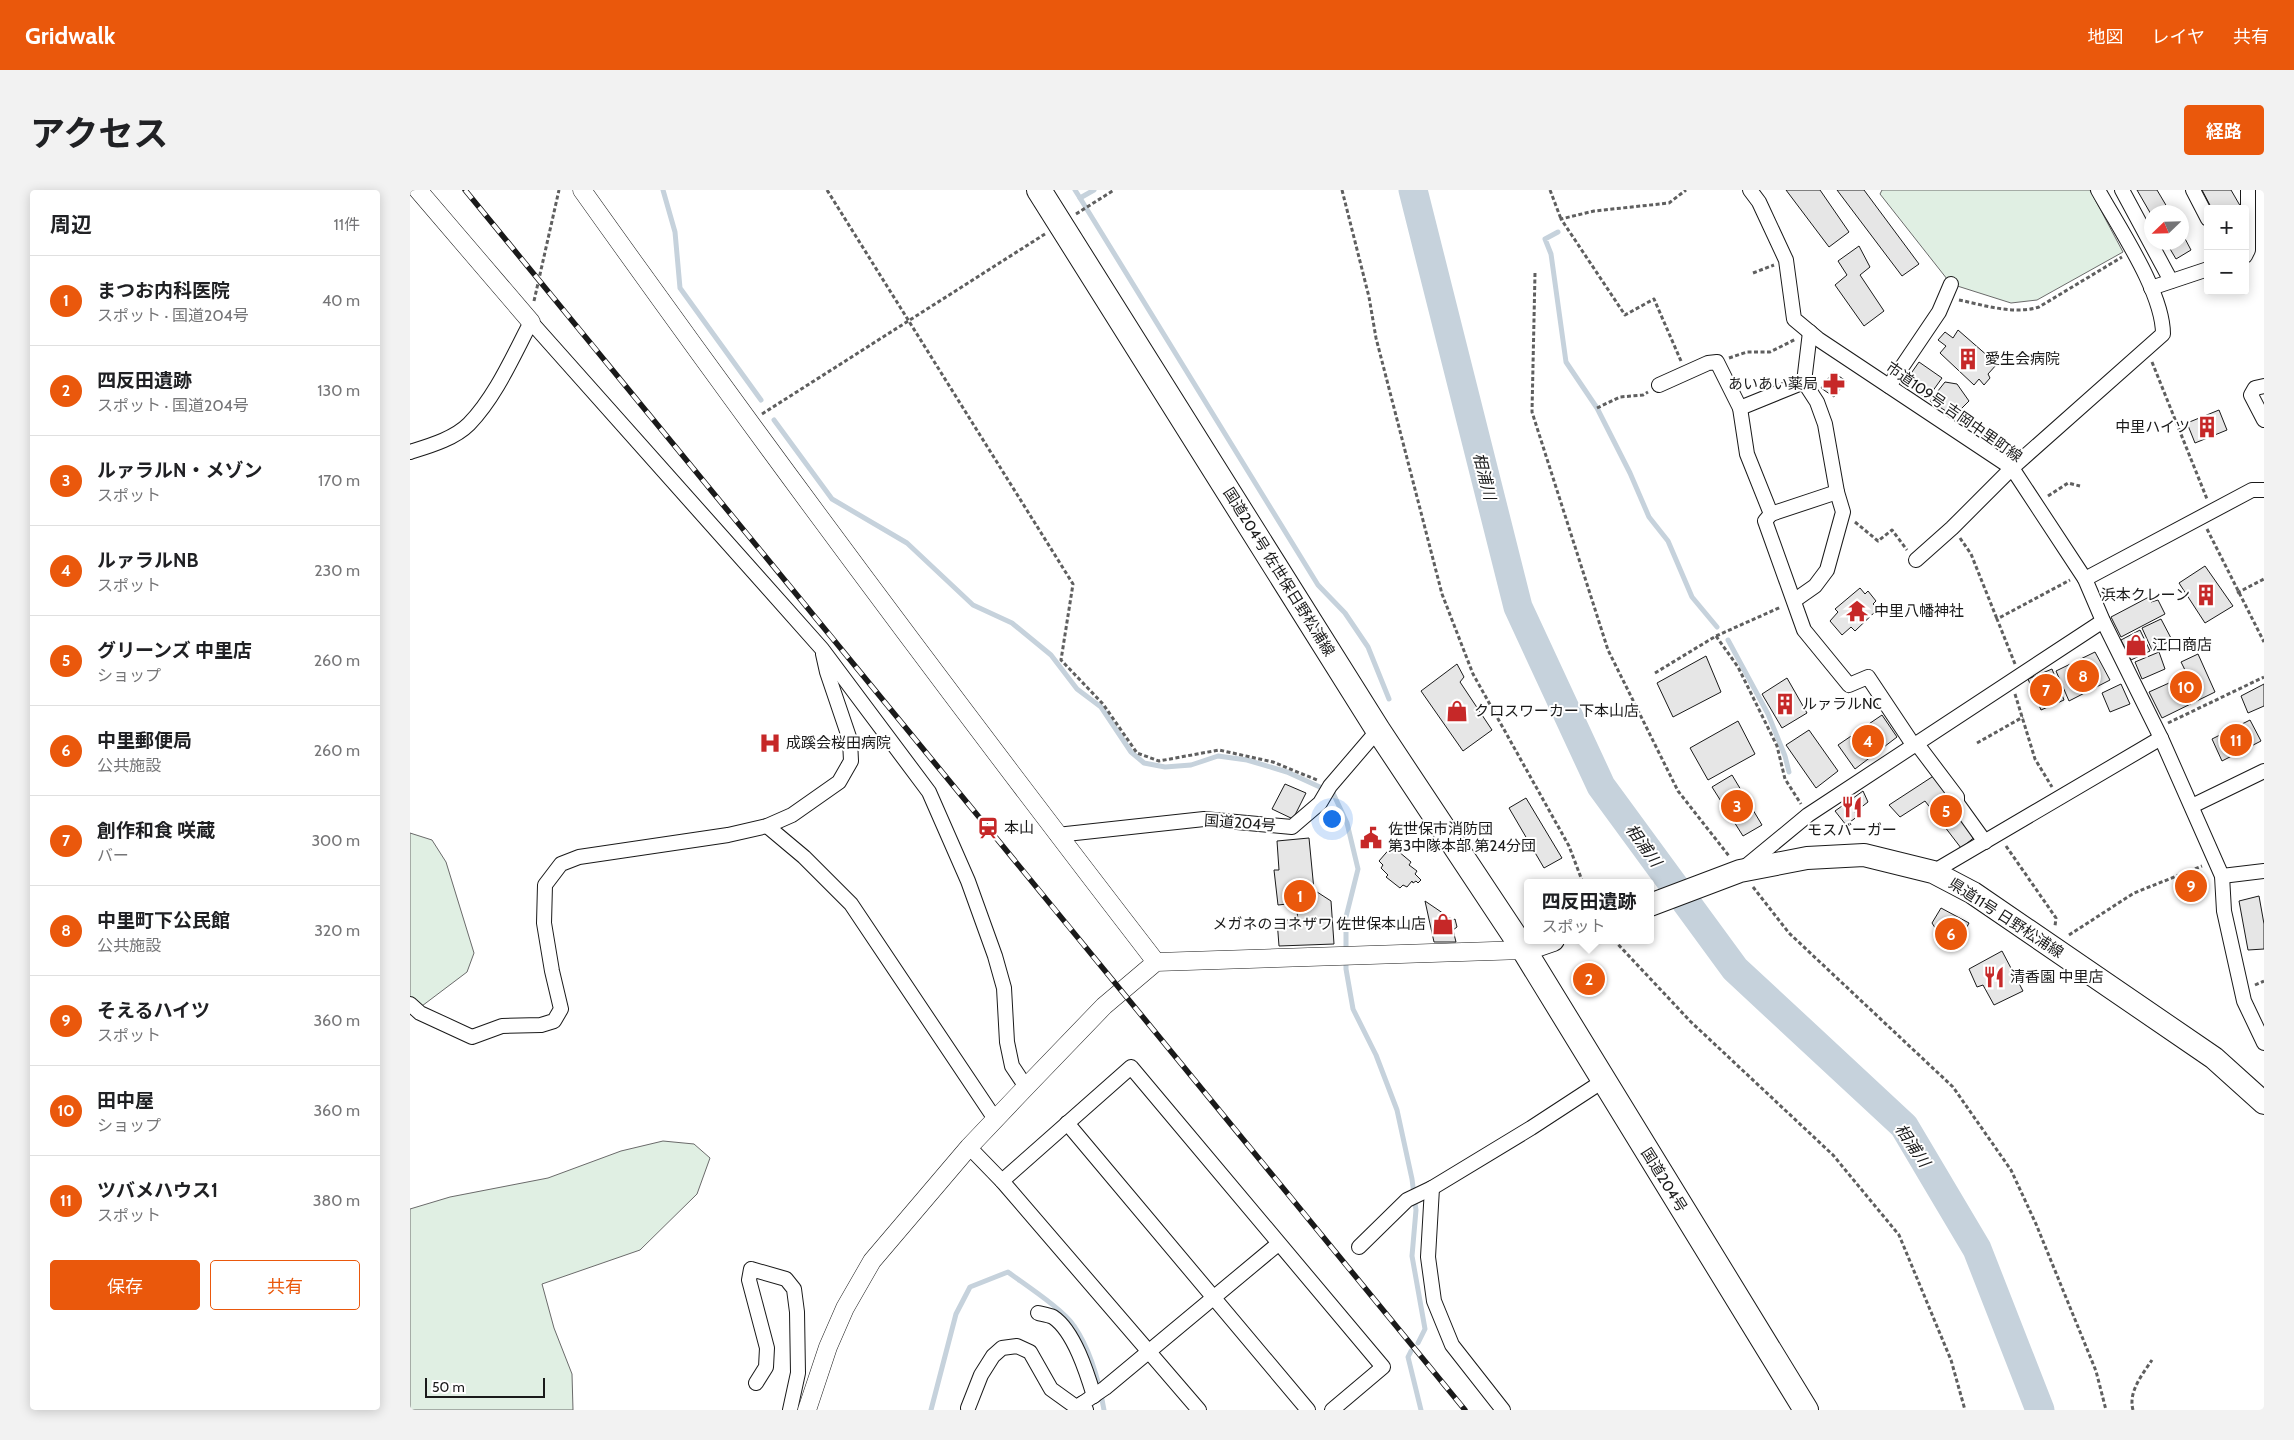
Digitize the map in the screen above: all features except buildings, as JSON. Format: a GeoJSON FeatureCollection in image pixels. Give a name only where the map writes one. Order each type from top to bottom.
{"type":"FeatureCollection","features":[{"type":"Feature","properties":{"kind":"highway","name":"国道204号 佐世保日野松浦線"},"geometry":{"type":"LineString","coordinates":[[1039,190],[1068,219],[1378,730],[1524,950]]}},
{"type":"Feature","properties":{"kind":"highway","name":"国道204号"},"geometry":{"type":"LineString","coordinates":[[1524,950],[1806,1410]]}},
{"type":"Feature","properties":{"kind":"main road","name":"県道11号 日野松浦線"},"geometry":{"type":"LineString","coordinates":[[1654,903],[1740,871],[1807,858],[1864,855],[1934,872],[1973,894],[2214,1058],[2264,1102]]}},
{"type":"Feature","properties":{"kind":"main road"},"geometry":{"type":"LineString","coordinates":[[1524,950],[1541,944]]}},
{"type":"Feature","properties":{"kind":"street"},"geometry":{"type":"LineString","coordinates":[[418,190],[530,322],[822,649],[929,792],[968,882],[995,956],[1004,988],[1007,1042],[1012,1066],[1026,1087]]}},
{"type":"Feature","properties":{"kind":"street"},"geometry":{"type":"LineString","coordinates":[[582,190],[748,422],[1057,834],[1156,962]]}},
{"type":"Feature","properties":{"kind":"street","name":"市道109号 吉岡中里町線"},"geometry":{"type":"LineString","coordinates":[[1750,190],[1759,202],[1786,260],[1794,319],[1889,386],[1946,422],[2012,468],[2084,576],[2103,621],[2159,733],[2222,876],[2224,911],[2244,1001],[2264,1043]]}},
{"type":"Feature","properties":{"kind":"street"},"geometry":{"type":"LineString","coordinates":[[1916,560],[1952,528],[2012,468],[2163,334],[2163,319],[2151,288],[2098,190]]}},
{"type":"Feature","properties":{"kind":"street"},"geometry":{"type":"LineString","coordinates":[[2122,190],[2171,281]]}},
{"type":"Feature","properties":{"kind":"street"},"geometry":{"type":"LineString","coordinates":[[2193,190],[2204,211]]}},
{"type":"Feature","properties":{"kind":"street"},"geometry":{"type":"LineString","coordinates":[[2248,190],[2248,250]]}},
{"type":"Feature","properties":{"kind":"street"},"geometry":{"type":"LineString","coordinates":[[2151,288],[2204,270]]}},
{"type":"Feature","properties":{"kind":"street"},"geometry":{"type":"LineString","coordinates":[[1889,386],[1940,312],[1951,284]]}},
{"type":"Feature","properties":{"kind":"street"},"geometry":{"type":"LineString","coordinates":[[410,452],[437,444],[468,425],[491,396],[530,322]]}},
{"type":"Feature","properties":{"kind":"street"},"geometry":{"type":"LineString","coordinates":[[1795,600],[1815,586],[1827,570],[1843,512],[1837,492],[1825,424],[1817,402],[1804,382],[1810,332]]}},
{"type":"Feature","properties":{"kind":"street"},"geometry":{"type":"LineString","coordinates":[[1659,385],[1708,363],[1717,362],[1740,408],[1747,454],[1771,514]]}},
{"type":"Feature","properties":{"kind":"street"},"geometry":{"type":"LineString","coordinates":[[1740,408],[1804,382]]}},
{"type":"Feature","properties":{"kind":"street"},"geometry":{"type":"LineString","coordinates":[[2264,386],[2255,388],[2251,396],[2264,420]]}},
{"type":"Feature","properties":{"kind":"street"},"geometry":{"type":"LineString","coordinates":[[2084,576],[2252,490],[2264,492]]}},
{"type":"Feature","properties":{"kind":"street"},"geometry":{"type":"LineString","coordinates":[[1837,492],[1771,514],[1765,521],[1795,600],[1804,630],[1849,686],[1868,677],[1915,745],[1957,797],[1957,803],[1985,842]]}},
{"type":"Feature","properties":{"kind":"street"},"geometry":{"type":"LineString","coordinates":[[1740,871],[1808,815],[2103,621]]}},
{"type":"Feature","properties":{"kind":"street"},"geometry":{"type":"LineString","coordinates":[[410,1004],[420,1013],[472,1036],[502,1026],[541,1025],[554,1021],[561,1009],[544,923],[546,885],[561,864],[579,858],[728,836],[767,826],[792,815],[839,782],[851,761],[850,740],[827,672],[822,649]]}},
{"type":"Feature","properties":{"kind":"street","name":"国道204号"},"geometry":{"type":"LineString","coordinates":[[1057,834],[1204,819],[1292,827],[1320,803],[1330,786],[1378,730]]}},
{"type":"Feature","properties":{"kind":"street"},"geometry":{"type":"LineString","coordinates":[[1934,872],[2059,798],[2159,733]]}},
{"type":"Feature","properties":{"kind":"street"},"geometry":{"type":"LineString","coordinates":[[2192,806],[2264,771]]}},
{"type":"Feature","properties":{"kind":"street"},"geometry":{"type":"LineString","coordinates":[[767,826],[804,857],[851,904],[995,1119]]}},
{"type":"Feature","properties":{"kind":"street"},"geometry":{"type":"LineString","coordinates":[[2222,876],[2264,871]]}},
{"type":"Feature","properties":{"kind":"street"},"geometry":{"type":"LineString","coordinates":[[807,1410],[828,1347],[845,1308],[872,1261],[995,1119],[1104,1006],[1156,962],[1524,950]]}},
{"type":"Feature","properties":{"kind":"street"},"geometry":{"type":"LineString","coordinates":[[1002,1181],[1131,1067],[1383,1367],[1332,1410]]}},
{"type":"Feature","properties":{"kind":"street"},"geometry":{"type":"LineString","coordinates":[[1359,1247],[1407,1200],[1432,1188],[1531,1128],[1603,1081]]}},
{"type":"Feature","properties":{"kind":"street"},"geometry":{"type":"LineString","coordinates":[[1067,1123],[1308,1410]]}},
{"type":"Feature","properties":{"kind":"street"},"geometry":{"type":"LineString","coordinates":[[969,1147],[1002,1181],[1199,1410]]}},
{"type":"Feature","properties":{"kind":"street"},"geometry":{"type":"LineString","coordinates":[[1432,1188],[1428,1257],[1434,1301],[1452,1345],[1503,1410]]}},
{"type":"Feature","properties":{"kind":"street"},"geometry":{"type":"LineString","coordinates":[[968,1408],[981,1375],[993,1356],[1002,1348],[1017,1346],[1030,1352],[1051,1389],[1076,1407],[1093,1398],[1278,1244]]}},
{"type":"Feature","properties":{"kind":"street"},"geometry":{"type":"LineString","coordinates":[[756,1383],[766,1367],[767,1348],[749,1280],[751,1269],[786,1279],[794,1289],[797,1312],[798,1373],[790,1410]]}},
{"type":"Feature","properties":{"kind":"street"},"geometry":{"type":"LineString","coordinates":[[1038,1313],[1053,1317],[1069,1336],[1083,1363],[1093,1398]]}},
{"type":"Feature","properties":{"kind":"path"},"geometry":{"type":"LineString","coordinates":[[530,322],[538,278],[559,190]]}},
{"type":"Feature","properties":{"kind":"path"},"geometry":{"type":"LineString","coordinates":[[827,190],[1073,584],[1061,660],[1103,704],[1137,753],[1158,761],[1219,750],[1273,762],[1330,786]]}},
{"type":"Feature","properties":{"kind":"path"},"geometry":{"type":"LineString","coordinates":[[748,422],[1114,190]]}},
{"type":"Feature","properties":{"kind":"path"},"geometry":{"type":"LineString","coordinates":[[1342,190],[1376,338],[1442,594],[1473,674],[1569,846],[1581,879]]}},
{"type":"Feature","properties":{"kind":"path"},"geometry":{"type":"LineString","coordinates":[[1550,190],[1561,219],[1625,315],[1654,299],[1686,373]]}},
{"type":"Feature","properties":{"kind":"path"},"geometry":{"type":"LineString","coordinates":[[1561,219],[1594,211],[1669,203],[1686,190]]}},
{"type":"Feature","properties":{"kind":"path"},"geometry":{"type":"LineString","coordinates":[[1946,298],[2011,310],[2030,310],[2039,307],[2132,252]]}},
{"type":"Feature","properties":{"kind":"path"},"geometry":{"type":"LineString","coordinates":[[1754,273],[1786,260]]}},
{"type":"Feature","properties":{"kind":"path"},"geometry":{"type":"LineString","coordinates":[[1536,273],[1532,412],[1608,650],[1678,791],[1789,933],[1953,1087],[2011,1170],[2036,1224],[2096,1370],[2106,1410]]}},
{"type":"Feature","properties":{"kind":"path"},"geometry":{"type":"LineString","coordinates":[[1717,362],[1747,352],[1770,352],[1810,332]]}},
{"type":"Feature","properties":{"kind":"path"},"geometry":{"type":"LineString","coordinates":[[2146,348],[2237,593],[2264,642]]}},
{"type":"Feature","properties":{"kind":"path"},"geometry":{"type":"LineString","coordinates":[[1597,408],[1620,397],[1643,394],[1659,385]]}},
{"type":"Feature","properties":{"kind":"path"},"geometry":{"type":"LineString","coordinates":[[2037,504],[2068,483],[2080,486]]}},
{"type":"Feature","properties":{"kind":"path"},"geometry":{"type":"LineString","coordinates":[[1843,512],[1878,541],[1892,530],[1916,560]]}},
{"type":"Feature","properties":{"kind":"path"},"geometry":{"type":"LineString","coordinates":[[1952,528],[1971,554],[1997,619],[2016,679],[2023,717],[2035,760],[2059,798]]}},
{"type":"Feature","properties":{"kind":"path"},"geometry":{"type":"LineString","coordinates":[[1997,619],[2084,576]]}},
{"type":"Feature","properties":{"kind":"path"},"geometry":{"type":"LineString","coordinates":[[2237,593],[2264,579]]}},
{"type":"Feature","properties":{"kind":"path"},"geometry":{"type":"LineString","coordinates":[[1655,673],[1716,636],[1760,618],[1795,600]]}},
{"type":"Feature","properties":{"kind":"path"},"geometry":{"type":"LineString","coordinates":[[1716,636],[1738,667],[1777,746],[1785,778],[1808,815]]}},
{"type":"Feature","properties":{"kind":"path"},"geometry":{"type":"LineString","coordinates":[[2159,733],[2264,677]]}},
{"type":"Feature","properties":{"kind":"path"},"geometry":{"type":"LineString","coordinates":[[1978,743],[2023,717]]}},
{"type":"Feature","properties":{"kind":"path"},"geometry":{"type":"LineString","coordinates":[[1998,834],[2056,918],[2052,947]]}},
{"type":"Feature","properties":{"kind":"path"},"geometry":{"type":"LineString","coordinates":[[2052,947],[2134,893],[2178,874],[2216,861]]}},
{"type":"Feature","properties":{"kind":"path"},"geometry":{"type":"LineString","coordinates":[[1618,944],[1690,1020],[1833,1155],[1899,1235],[1951,1360],[1965,1410]]}},
{"type":"Feature","properties":{"kind":"path"},"geometry":{"type":"LineString","coordinates":[[2133,1410],[2131,1401],[2137,1384],[2152,1360]]}},
{"type":"Feature","properties":{"kind":"green space"},"geometry":{"type":"Polygon","coordinates":[[[1882,190],[2090,190],[2123,252],[2037,300],[2011,303],[1951,284],[1880,194],[1882,190]]]}},
{"type":"Feature","properties":{"kind":"green space"},"geometry":{"type":"Polygon","coordinates":[[[410,833],[432,840],[446,862],[474,953],[467,972],[410,1015],[410,833]]]}},
{"type":"Feature","properties":{"kind":"green space"},"geometry":{"type":"Polygon","coordinates":[[[663,1141],[694,1144],[710,1158],[697,1194],[640,1250],[542,1284],[554,1328],[572,1374],[573,1410],[410,1410],[410,1209],[450,1197],[548,1178],[621,1151],[663,1141]]]}},
{"type":"Feature","properties":{"kind":"waterway"},"geometry":{"type":"LineString","coordinates":[[663,190],[675,232],[680,288],[761,400]]}},
{"type":"Feature","properties":{"kind":"waterway"},"geometry":{"type":"LineString","coordinates":[[1075,190],[1080,198],[1094,190]]}},
{"type":"Feature","properties":{"kind":"waterway","name":"相浦川"},"geometry":{"type":"LineString","coordinates":[[1413,190],[1518,607],[1601,786],[1735,969],[1904,1126],[1977,1249],[2040,1410]]}},
{"type":"Feature","properties":{"kind":"waterway"},"geometry":{"type":"LineString","coordinates":[[1080,198],[1318,585],[1345,613],[1368,647],[1389,699]]}},
{"type":"Feature","properties":{"kind":"waterway"},"geometry":{"type":"LineString","coordinates":[[1558,232],[1545,239],[1551,254],[1566,362],[1597,408],[1630,473],[1649,517],[1668,541],[1692,597],[1717,627]]}},
{"type":"Feature","properties":{"kind":"waterway"},"geometry":{"type":"LineString","coordinates":[[774,420],[832,499],[907,543],[973,605],[1012,623],[1051,655],[1077,689],[1101,707],[1131,752],[1144,763],[1165,767],[1191,765],[1218,756],[1247,760],[1287,772],[1333,793],[1347,823],[1358,869],[1346,917],[1346,969],[1353,1009],[1376,1055],[1397,1110],[1412,1179],[1416,1210],[1412,1256],[1425,1329],[1418,1343]]}},
{"type":"Feature","properties":{"kind":"waterway"},"geometry":{"type":"LineString","coordinates":[[1728,640],[1768,714],[1785,756],[1789,772]]}},
{"type":"Feature","properties":{"kind":"waterway"},"geometry":{"type":"LineString","coordinates":[[931,1410],[956,1314],[970,1287],[1008,1272],[1062,1312],[1074,1326],[1094,1366],[1104,1410]]}},
{"type":"Feature","properties":{"kind":"waterway"},"geometry":{"type":"LineString","coordinates":[[1411,1351],[1408,1357],[1421,1410]]}},
{"type":"Feature","properties":{"kind":"railway"},"geometry":{"type":"LineString","coordinates":[[465,190],[1465,1410]]}},
{"type":"Feature","properties":{"kind":"place","name":"愛生会病院"},"geometry":{"type":"Point","coordinates":[1968,359]}},
{"type":"Feature","properties":{"kind":"place","name":"あいあい薬局"},"geometry":{"type":"Point","coordinates":[1834,384]}},
{"type":"Feature","properties":{"kind":"place","name":"中里ハイツ"},"geometry":{"type":"Point","coordinates":[2207,427]}},
{"type":"Feature","properties":{"kind":"place","name":"浜本クレーン"},"geometry":{"type":"Point","coordinates":[2206,595]}},
{"type":"Feature","properties":{"kind":"place","name":"中里八幡神社"},"geometry":{"type":"Point","coordinates":[1857,611]}},
{"type":"Feature","properties":{"kind":"place","name":"江口商店"},"geometry":{"type":"Point","coordinates":[2136,645]}},
{"type":"Feature","properties":{"kind":"place","name":"中里町下公民館"},"geometry":{"type":"Point","coordinates":[2083,676]}},
{"type":"Feature","properties":{"kind":"place","name":"田中屋"},"geometry":{"type":"Point","coordinates":[2186,687]}},
{"type":"Feature","properties":{"kind":"place","name":"創作和食 咲蔵"},"geometry":{"type":"Point","coordinates":[2046,690]}},
{"type":"Feature","properties":{"kind":"place","name":"ルァラルNC"},"geometry":{"type":"Point","coordinates":[1785,704]}},
{"type":"Feature","properties":{"kind":"place","name":"クロスワーカー下本山店"},"geometry":{"type":"Point","coordinates":[1457,711]}},
{"type":"Feature","properties":{"kind":"place","name":"ツバメハウス1"},"geometry":{"type":"Point","coordinates":[2236,740]}},
{"type":"Feature","properties":{"kind":"place","name":"ルァラルNB"},"geometry":{"type":"Point","coordinates":[1868,741]}},
{"type":"Feature","properties":{"kind":"place","name":"成蹊会桜田病院"},"geometry":{"type":"Point","coordinates":[770,743]}},
{"type":"Feature","properties":{"kind":"place","name":"ルァラルN・メゾン"},"geometry":{"type":"Point","coordinates":[1737,806]}},
{"type":"Feature","properties":{"kind":"place","name":"モスバーガー"},"geometry":{"type":"Point","coordinates":[1852,807]}},
{"type":"Feature","properties":{"kind":"place","name":"グリーンズ 中里店"},"geometry":{"type":"Point","coordinates":[1946,811]}},
{"type":"Feature","properties":{"kind":"place","name":"本山"},"geometry":{"type":"Point","coordinates":[988,828]}},
{"type":"Feature","properties":{"kind":"place","name":"佐世保市消防団 第3中隊本部 第24分団"},"geometry":{"type":"Point","coordinates":[1371,838]}},
{"type":"Feature","properties":{"kind":"place","name":"そえるハイツ"},"geometry":{"type":"Point","coordinates":[2191,886]}},
{"type":"Feature","properties":{"kind":"place","name":"まつお内科医院"},"geometry":{"type":"Point","coordinates":[1300,896]}},
{"type":"Feature","properties":{"kind":"place","name":"メガネのヨネザワ 佐世保本山店"},"geometry":{"type":"Point","coordinates":[1443,924]}},
{"type":"Feature","properties":{"kind":"place","name":"中里郵便局"},"geometry":{"type":"Point","coordinates":[1951,934]}},
{"type":"Feature","properties":{"kind":"place","name":"清香園 中里店"},"geometry":{"type":"Point","coordinates":[1994,977]}},
{"type":"Feature","properties":{"kind":"place","name":"四反田遺跡"},"geometry":{"type":"Point","coordinates":[1589,979]}}]}
